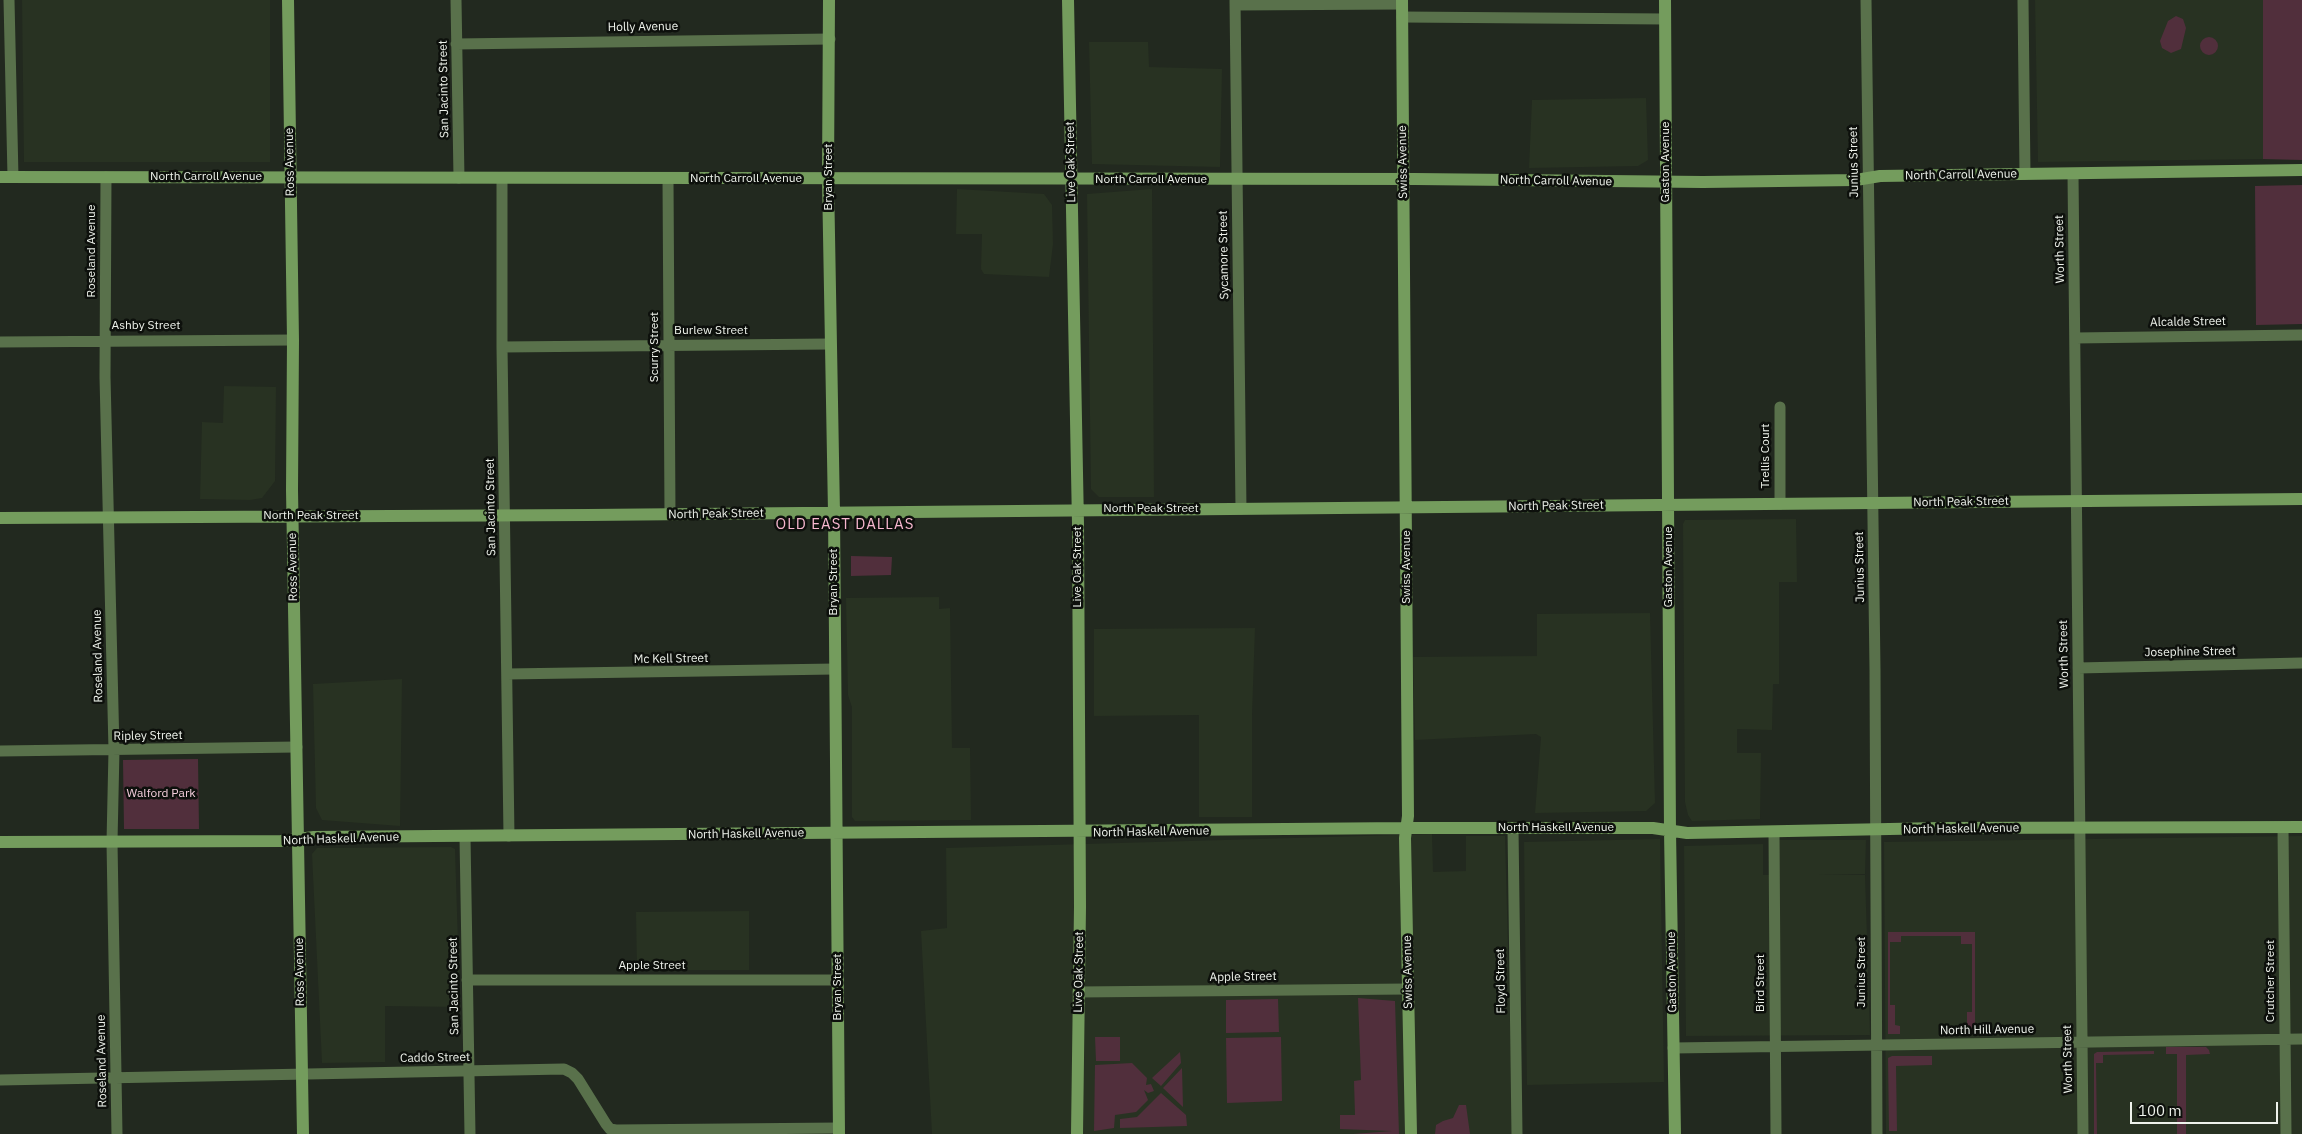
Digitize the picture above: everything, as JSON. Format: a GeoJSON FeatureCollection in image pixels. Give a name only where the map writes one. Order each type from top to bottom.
{"type":"FeatureCollection","features":[{"type":"Feature","properties":{"kind":"main road","name":"Ross Avenue"},"geometry":{"type":"LineString","coordinates":[[288,0],[293,340],[292,515],[303,1134]]}},
{"type":"Feature","properties":{"kind":"main road","name":"Bryan Street"},"geometry":{"type":"LineString","coordinates":[[830,0],[828,179],[834,512],[839,1131]]}},
{"type":"Feature","properties":{"kind":"main road","name":"Live Oak Street"},"geometry":{"type":"LineString","coordinates":[[1068,0],[1078,510],[1079,832],[1077,1134]]}},
{"type":"Feature","properties":{"kind":"main road","name":"Gaston Avenue"},"geometry":{"type":"LineString","coordinates":[[1665,0],[1670,831],[1675,1134]]}},
{"type":"Feature","properties":{"kind":"main road","name":"Swiss Avenue"},"geometry":{"type":"LineString","coordinates":[[1402,7],[1408,989],[1411,1134]]}},
{"type":"Feature","properties":{"kind":"main road","name":"North Carroll Avenue"},"geometry":{"type":"LineString","coordinates":[[0,177],[1666,181],[1856,180],[1868,178],[2026,174],[2302,170]]}},
{"type":"Feature","properties":{"kind":"main road","name":"North Peak Street"},"geometry":{"type":"LineString","coordinates":[[0,518],[1406,508],[2302,499]]}},
{"type":"Feature","properties":{"kind":"main road","name":"North Haskell Avenue"},"geometry":{"type":"LineString","coordinates":[[0,842],[112,842],[298,839],[314,837],[1407,828],[1653,828],[1687,833],[1940,828],[2302,827]]}},
{"type":"Feature","properties":{"kind":"street"},"geometry":{"type":"LineString","coordinates":[[9,0],[13,177]]}},
{"type":"Feature","properties":{"kind":"street","name":"San Jacinto Street"},"geometry":{"type":"LineString","coordinates":[[456,0],[459,178]]}},
{"type":"Feature","properties":{"kind":"street","name":"Junius Street"},"geometry":{"type":"LineString","coordinates":[[1866,0],[1874,503],[1875,1045],[1877,1134]]}},
{"type":"Feature","properties":{"kind":"street"},"geometry":{"type":"LineString","coordinates":[[2023,0],[2026,174]]}},
{"type":"Feature","properties":{"kind":"street"},"geometry":{"type":"LineString","coordinates":[[1236,2],[1402,7],[1665,19]]}},
{"type":"Feature","properties":{"kind":"street","name":"Sycamore Street"},"geometry":{"type":"LineString","coordinates":[[1236,2],[1240,509]]}},
{"type":"Feature","properties":{"kind":"street","name":"Holly Avenue"},"geometry":{"type":"LineString","coordinates":[[456,44],[830,39]]}},
{"type":"Feature","properties":{"kind":"street","name":"Worth Street"},"geometry":{"type":"LineString","coordinates":[[2073,174],[2083,1134]]}},
{"type":"Feature","properties":{"kind":"street","name":"Roseland Avenue"},"geometry":{"type":"LineString","coordinates":[[106,177],[108,517],[114,750],[112,842],[117,1134]]}},
{"type":"Feature","properties":{"kind":"street","name":"San Jacinto Street"},"geometry":{"type":"LineString","coordinates":[[502,178],[502,346],[510,836]]}},
{"type":"Feature","properties":{"kind":"street","name":"Scurry Street"},"geometry":{"type":"LineString","coordinates":[[668,179],[670,514]]}},
{"type":"Feature","properties":{"kind":"street","name":"Alcalde Street"},"geometry":{"type":"LineString","coordinates":[[2075,338],[2302,335]]}},
{"type":"Feature","properties":{"kind":"street","name":"Ashby Street"},"geometry":{"type":"LineString","coordinates":[[0,342],[293,340]]}},
{"type":"Feature","properties":{"kind":"street","name":"Burlew Street"},"geometry":{"type":"LineString","coordinates":[[502,346],[830,344]]}},
{"type":"Feature","properties":{"kind":"street","name":"Trellis Court"},"geometry":{"type":"LineString","coordinates":[[1780,407],[1780,504]]}},
{"type":"Feature","properties":{"kind":"street","name":"Josephine Street"},"geometry":{"type":"LineString","coordinates":[[2078,668],[2302,663]]}},
{"type":"Feature","properties":{"kind":"street","name":"Mc Kell Street"},"geometry":{"type":"LineString","coordinates":[[507,674],[835,669]]}},
{"type":"Feature","properties":{"kind":"street","name":"Ripley Street"},"geometry":{"type":"LineString","coordinates":[[0,750],[297,747]]}},
{"type":"Feature","properties":{"kind":"street","name":"Crutcher Street"},"geometry":{"type":"LineString","coordinates":[[2283,827],[2286,1134]]}},
{"type":"Feature","properties":{"kind":"street","name":"Floyd Street"},"geometry":{"type":"LineString","coordinates":[[1513,828],[1517,1134]]}},
{"type":"Feature","properties":{"kind":"street","name":"Bird Street"},"geometry":{"type":"LineString","coordinates":[[1774,832],[1776,1134]]}},
{"type":"Feature","properties":{"kind":"street","name":"San Jacinto Street"},"geometry":{"type":"LineString","coordinates":[[465,837],[470,1134]]}},
{"type":"Feature","properties":{"kind":"street","name":"Apple Street"},"geometry":{"type":"LineString","coordinates":[[467,980],[838,980]]}},
{"type":"Feature","properties":{"kind":"street","name":"Apple Street"},"geometry":{"type":"LineString","coordinates":[[1078,992],[1408,989]]}},
{"type":"Feature","properties":{"kind":"street","name":"North Hill Avenue"},"geometry":{"type":"LineString","coordinates":[[1673,1048],[2302,1039]]}},
{"type":"Feature","properties":{"kind":"street","name":"Caddo Street"},"geometry":{"type":"LineString","coordinates":[[0,1080],[564,1069],[572,1073],[610,1129],[839,1131]]}},
{"type":"Feature","properties":{"kind":"shaded area"},"geometry":{"type":"Polygon","coordinates":[[[22,0],[270,0],[270,162],[24,162],[22,0]]]}},
{"type":"Feature","properties":{"kind":"shaded area"},"geometry":{"type":"Polygon","coordinates":[[[2035,0],[2263,0],[2263,159],[2038,162],[2035,0]]]}},
{"type":"Feature","properties":{"kind":"shaded area"},"geometry":{"type":"Polygon","coordinates":[[[1089,42],[1148,42],[1149,67],[1222,69],[1220,167],[1092,164],[1089,42]]]}},
{"type":"Feature","properties":{"kind":"shaded area"},"geometry":{"type":"Polygon","coordinates":[[[1646,98],[1648,160],[1638,166],[1529,168],[1532,100],[1646,98]]]}},
{"type":"Feature","properties":{"kind":"shaded area"},"geometry":{"type":"Polygon","coordinates":[[[957,189],[1044,194],[1052,205],[1053,244],[1049,277],[984,274],[981,269],[982,234],[956,234],[957,189]]]}},
{"type":"Feature","properties":{"kind":"shaded area"},"geometry":{"type":"Polygon","coordinates":[[[1152,189],[1154,497],[1099,497],[1091,489],[1087,194],[1152,189]]]}},
{"type":"Feature","properties":{"kind":"shaded area"},"geometry":{"type":"Polygon","coordinates":[[[224,386],[276,387],[275,481],[262,498],[250,500],[200,499],[202,422],[223,423],[224,386]]]}},
{"type":"Feature","properties":{"kind":"shaded area"},"geometry":{"type":"Polygon","coordinates":[[[1796,519],[1797,582],[1779,582],[1779,684],[1773,684],[1772,730],[1737,729],[1737,753],[1761,753],[1760,819],[1692,821],[1688,815],[1685,802],[1683,524],[1685,520],[1796,519]]]}},
{"type":"Feature","properties":{"kind":"shaded area"},"geometry":{"type":"Polygon","coordinates":[[[939,597],[939,609],[950,608],[952,748],[970,748],[971,820],[855,821],[852,817],[852,707],[848,695],[846,598],[939,597]]]}},
{"type":"Feature","properties":{"kind":"shaded area"},"geometry":{"type":"Polygon","coordinates":[[[1650,613],[1655,803],[1646,811],[1535,813],[1541,737],[1536,734],[1415,740],[1413,657],[1537,656],[1537,614],[1650,613]]]}},
{"type":"Feature","properties":{"kind":"shaded area"},"geometry":{"type":"Polygon","coordinates":[[[1255,628],[1252,715],[1252,817],[1199,817],[1199,715],[1094,716],[1094,629],[1255,628]]]}},
{"type":"Feature","properties":{"kind":"shaded area"},"geometry":{"type":"Polygon","coordinates":[[[402,679],[400,826],[322,820],[316,808],[313,684],[402,679]]]}},
{"type":"Feature","properties":{"kind":"shaded area"},"geometry":{"type":"Polygon","coordinates":[[[1432,834],[1433,872],[1466,871],[1466,836],[1505,836],[1513,1134],[932,1134],[921,931],[947,928],[946,848],[1432,834]]]}},
{"type":"Feature","properties":{"kind":"shaded area"},"geometry":{"type":"Polygon","coordinates":[[[2302,836],[2302,1134],[1886,1134],[1884,842],[2302,836]]]}},
{"type":"Feature","properties":{"kind":"shaded area"},"geometry":{"type":"Polygon","coordinates":[[[1660,839],[1664,1082],[1527,1085],[1524,842],[1660,839]]]}},
{"type":"Feature","properties":{"kind":"shaded area"},"geometry":{"type":"Polygon","coordinates":[[[1779,840],[1866,840],[1865,874],[1819,875],[1865,875],[1870,1035],[1686,1036],[1684,846],[1763,844],[1763,875],[1777,875],[1779,840]]]}},
{"type":"Feature","properties":{"kind":"shaded area"},"geometry":{"type":"Polygon","coordinates":[[[451,847],[455,849],[460,1007],[385,1006],[385,1062],[322,1063],[312,854],[317,848],[451,847]]]}},
{"type":"Feature","properties":{"kind":"shaded area"},"geometry":{"type":"Polygon","coordinates":[[[749,911],[749,970],[637,970],[636,912],[749,911]]]}},
{"type":"Feature","properties":{"kind":"green space"},"geometry":{"type":"Polygon","coordinates":[[[2263,0],[2302,0],[2302,160],[2263,159],[2263,0]]]}},
{"type":"Feature","properties":{"kind":"green space"},"geometry":{"type":"Polygon","coordinates":[[[2176,16],[2183,19],[2186,28],[2181,49],[2171,53],[2162,48],[2160,41],[2168,21],[2176,16]]]}},
{"type":"Feature","properties":{"kind":"green space"},"geometry":{"type":"Polygon","coordinates":[[[2209,37],[2215,40],[2218,46],[2215,52],[2209,55],[2203,52],[2200,46],[2203,40],[2209,37]]]}},
{"type":"Feature","properties":{"kind":"green space"},"geometry":{"type":"Polygon","coordinates":[[[2302,185],[2302,324],[2256,325],[2255,186],[2302,185]]]}},
{"type":"Feature","properties":{"kind":"green space"},"geometry":{"type":"Polygon","coordinates":[[[851,556],[892,557],[891,575],[851,576],[851,556]]]}},
{"type":"Feature","properties":{"kind":"green space","name":"Walford Park"},"geometry":{"type":"Polygon","coordinates":[[[198,759],[199,829],[124,829],[123,760],[198,759]]]}},
{"type":"Feature","properties":{"kind":"green space"},"geometry":{"type":"Polygon","coordinates":[[[1888,932],[1975,932],[1975,1033],[1967,1033],[1967,1012],[1972,1012],[1972,944],[1961,944],[1961,936],[1901,936],[1901,942],[1890,942],[1890,1005],[1895,1005],[1895,1025],[1900,1026],[1900,1034],[1888,1034],[1888,932]]]}},
{"type":"Feature","properties":{"kind":"green space"},"geometry":{"type":"Polygon","coordinates":[[[1358,998],[1395,1001],[1399,1134],[1353,1134],[1392,1131],[1340,1129],[1340,1115],[1355,1115],[1354,1081],[1361,1080],[1358,998]]]}},
{"type":"Feature","properties":{"kind":"green space"},"geometry":{"type":"Polygon","coordinates":[[[1278,999],[1279,1032],[1226,1033],[1226,1000],[1278,999]]]}},
{"type":"Feature","properties":{"kind":"green space"},"geometry":{"type":"Polygon","coordinates":[[[1095,1037],[1120,1037],[1120,1061],[1096,1061],[1095,1037]]]}},
{"type":"Feature","properties":{"kind":"green space"},"geometry":{"type":"Polygon","coordinates":[[[1281,1037],[1282,1101],[1227,1103],[1226,1038],[1281,1037]]]}},
{"type":"Feature","properties":{"kind":"green space"},"geometry":{"type":"Polygon","coordinates":[[[2166,1047],[2206,1047],[2210,1054],[2186,1055],[2186,1134],[2177,1134],[2177,1054],[2166,1054],[2166,1047]]]}},
{"type":"Feature","properties":{"kind":"green space"},"geometry":{"type":"Polygon","coordinates":[[[2154,1051],[2154,1054],[2103,1055],[2103,1063],[2096,1063],[2097,1134],[2094,1134],[2094,1054],[2097,1052],[2154,1051]]]}},
{"type":"Feature","properties":{"kind":"green space"},"geometry":{"type":"Polygon","coordinates":[[[1180,1052],[1181,1063],[1161,1086],[1152,1078],[1180,1052]]]}},
{"type":"Feature","properties":{"kind":"green space"},"geometry":{"type":"Polygon","coordinates":[[[1892,1056],[1932,1056],[1932,1065],[1896,1066],[1897,1131],[1889,1131],[1888,1058],[1892,1056]]]}},
{"type":"Feature","properties":{"kind":"green space"},"geometry":{"type":"Polygon","coordinates":[[[1132,1063],[1147,1078],[1146,1085],[1151,1084],[1154,1091],[1148,1093],[1144,1090],[1148,1100],[1136,1112],[1115,1115],[1114,1128],[1094,1131],[1095,1065],[1132,1063]]]}},
{"type":"Feature","properties":{"kind":"green space"},"geometry":{"type":"Polygon","coordinates":[[[1182,1068],[1183,1107],[1163,1088],[1182,1068]]]}},
{"type":"Feature","properties":{"kind":"green space"},"geometry":{"type":"Polygon","coordinates":[[[1161,1093],[1186,1115],[1187,1126],[1120,1128],[1120,1119],[1137,1117],[1161,1093]]]}},
{"type":"Feature","properties":{"kind":"green space"},"geometry":{"type":"Polygon","coordinates":[[[1459,1105],[1466,1105],[1470,1134],[1435,1134],[1436,1125],[1453,1118],[1459,1105]]]}},
{"type":"Feature","properties":{"kind":"district","name":"OLD EAST DALLAS"},"geometry":{"type":"Point","coordinates":[845,525]}}]}
